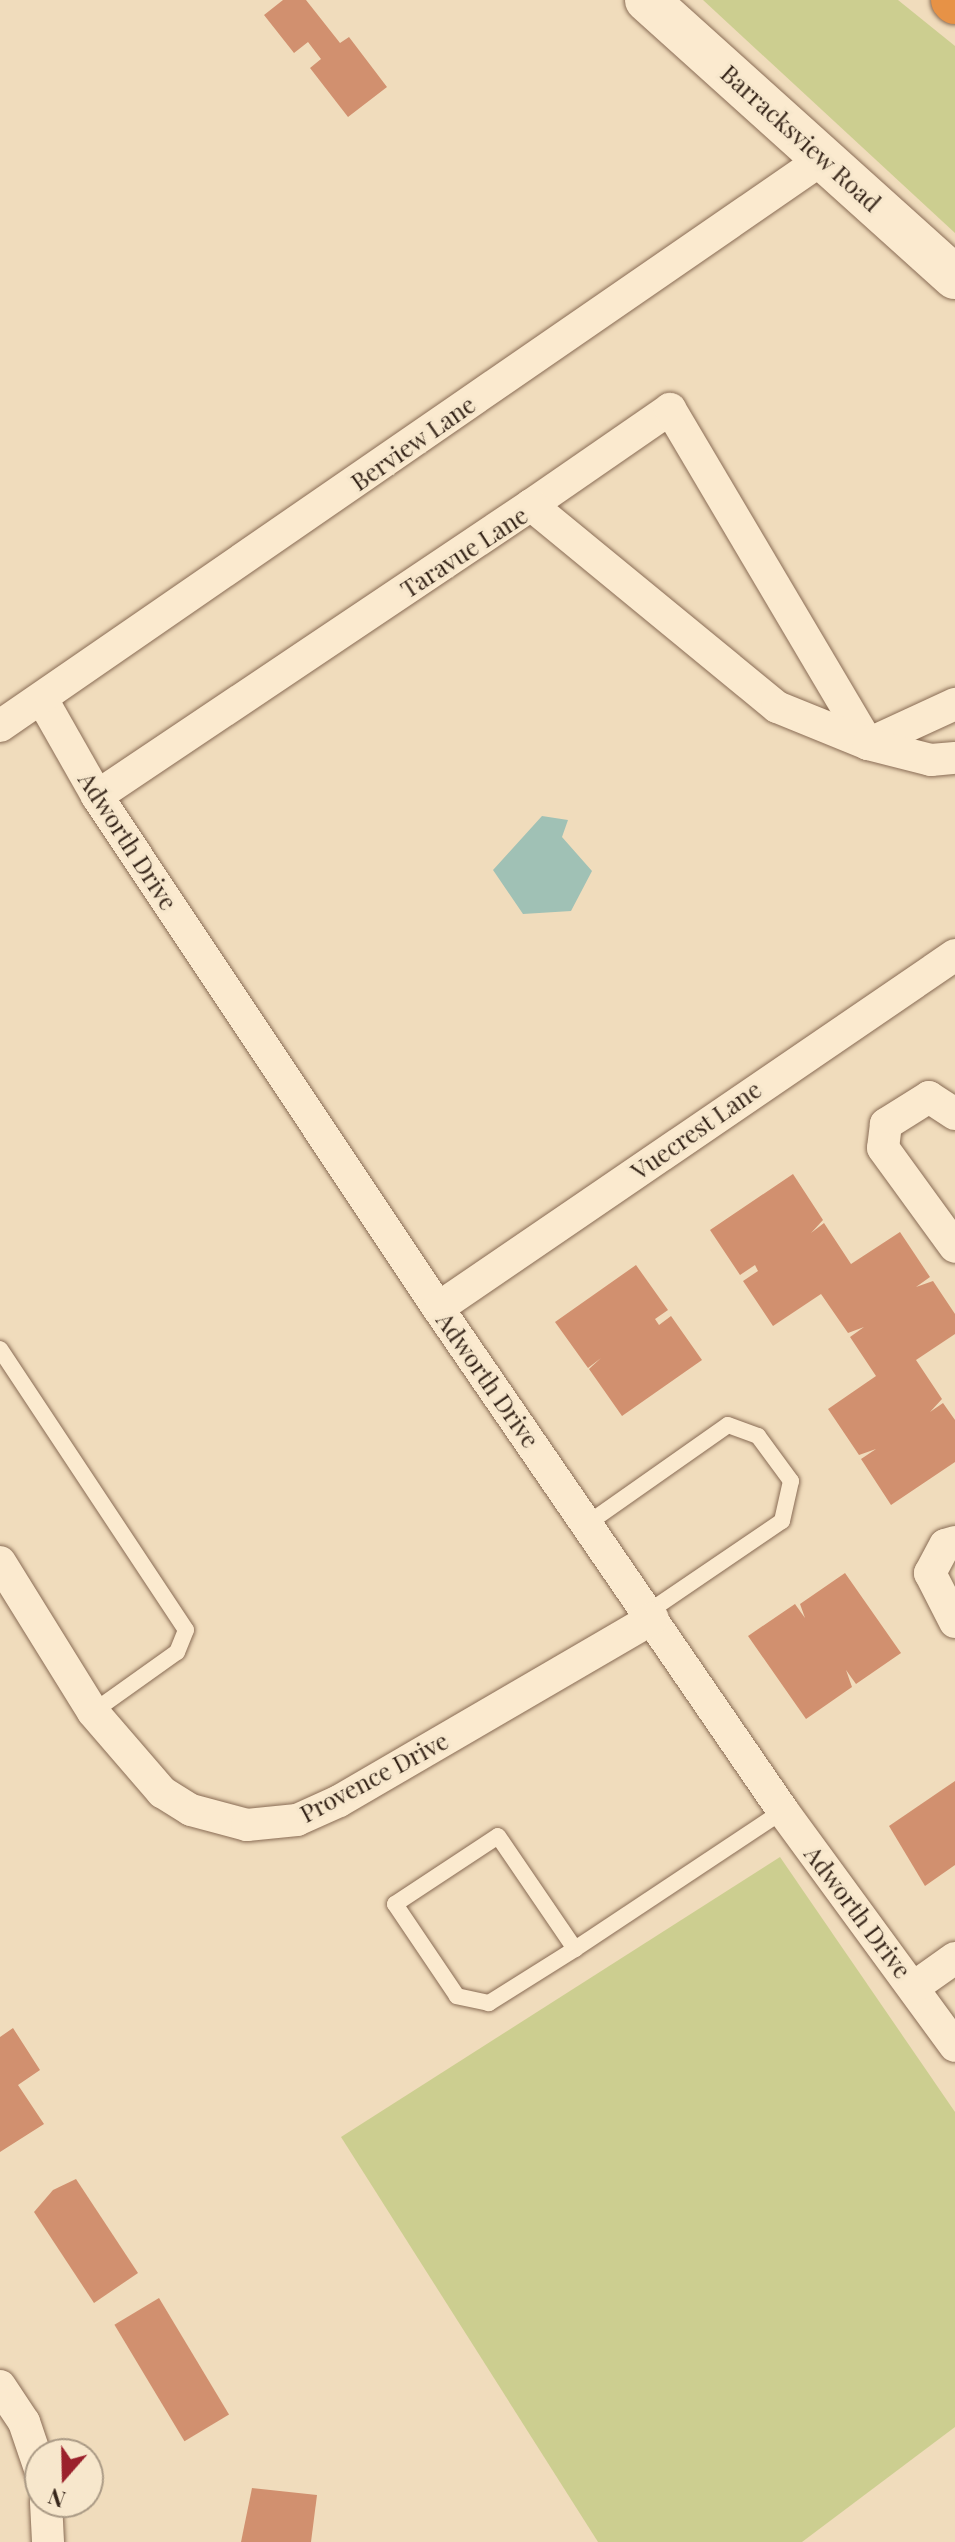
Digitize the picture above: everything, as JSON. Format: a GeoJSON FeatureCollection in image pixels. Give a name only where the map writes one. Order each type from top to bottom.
{"type":"FeatureCollection","features":[{"type":"Feature","properties":{"kind":"street","name":"Barracksview Road"},"geometry":{"type":"LineString","coordinates":[[647,0],[955,277]]}},
{"type":"Feature","properties":{"kind":"street","name":"Berview Lane"},"geometry":{"type":"LineString","coordinates":[[0,726],[824,158]]}},
{"type":"Feature","properties":{"kind":"street"},"geometry":{"type":"LineString","coordinates":[[531,505],[670,409],[868,744],[955,704]]}},
{"type":"Feature","properties":{"kind":"street","name":"Taravue Lane"},"geometry":{"type":"LineString","coordinates":[[97,796],[531,505],[777,707],[868,744],[955,758]]}},
{"type":"Feature","properties":{"kind":"street","name":"Adworth Drive"},"geometry":{"type":"LineString","coordinates":[[42,699],[97,796],[438,1308],[783,1811],[955,2046]]}},
{"type":"Feature","properties":{"kind":"street","name":"Vuecrest Lane"},"geometry":{"type":"LineString","coordinates":[[438,1308],[955,955]]}},
{"type":"Feature","properties":{"kind":"street"},"geometry":{"type":"LineString","coordinates":[[955,1114],[929,1097],[886,1124],[883,1148],[955,1247]]}},
{"type":"Feature","properties":{"kind":"street"},"geometry":{"type":"LineString","coordinates":[[955,1542],[945,1545],[930,1573],[955,1622]]}},
{"type":"Feature","properties":{"kind":"street","name":"Provence Drive"},"geometry":{"type":"LineString","coordinates":[[0,1562],[93,1712],[162,1792],[191,1810],[247,1825],[297,1820],[651,1615]]}},
{"type":"Feature","properties":{"kind":"street"},"geometry":{"type":"LineString","coordinates":[[914,1987],[955,1958]]}},
{"type":"Feature","properties":{"kind":"street"},"geometry":{"type":"LineString","coordinates":[[0,2386],[24,2422],[29,2438]]}},
{"type":"Feature","properties":{"kind":"street"},"geometry":{"type":"LineString","coordinates":[[47,2518],[48,2542]]}},
{"type":"Feature","properties":{"kind":"lane"},"geometry":{"type":"LineString","coordinates":[[0,1349],[186,1630],[177,1652],[93,1712]]}},
{"type":"Feature","properties":{"kind":"lane"},"geometry":{"type":"LineString","coordinates":[[587,1524],[728,1425],[758,1436],[791,1481],[782,1521],[651,1615]]}},
{"type":"Feature","properties":{"kind":"lane"},"geometry":{"type":"LineString","coordinates":[[575,1949],[498,1836],[395,1904],[457,1996],[489,2003],[575,1949],[783,1811]]}},
{"type":"Feature","properties":{"kind":"green space"},"geometry":{"type":"Polygon","coordinates":[[[703,0],[898,0],[955,46],[955,233],[703,0]]]}},
{"type":"Feature","properties":{"kind":"green space"},"geometry":{"type":"Polygon","coordinates":[[[780,1857],[955,2112],[955,2427],[802,2542],[598,2542],[341,2137],[780,1857]]]}},
{"type":"Feature","properties":{"kind":"water"},"geometry":{"type":"Polygon","coordinates":[[[542,816],[568,820],[562,837],[592,871],[571,911],[523,914],[493,870],[542,816]]]}},
{"type":"Feature","properties":{"kind":"building"},"geometry":{"type":"Polygon","coordinates":[[[283,0],[306,0],[340,43],[349,37],[387,87],[348,117],[310,68],[321,59],[308,42],[294,53],[264,15],[283,0]]]}},
{"type":"Feature","properties":{"kind":"building"},"geometry":{"type":"Polygon","coordinates":[[[793,1174],[823,1220],[811,1233],[824,1223],[851,1264],[900,1232],[930,1277],[916,1287],[933,1281],[955,1314],[955,1334],[916,1360],[942,1399],[930,1412],[943,1403],[955,1420],[955,1462],[891,1505],[861,1459],[876,1449],[859,1455],[828,1409],[876,1376],[850,1337],[864,1327],[848,1333],[821,1294],[773,1326],[743,1281],[758,1271],[755,1265],[740,1275],[710,1230],[793,1174]]]}},
{"type":"Feature","properties":{"kind":"building"},"geometry":{"type":"Polygon","coordinates":[[[636,1265],[668,1310],[655,1319],[659,1325],[671,1316],[702,1360],[622,1416],[589,1369],[601,1358],[588,1368],[555,1322],[636,1265]]]}},
{"type":"Feature","properties":{"kind":"building"},"geometry":{"type":"Polygon","coordinates":[[[845,1573],[901,1653],[856,1684],[846,1670],[852,1687],[806,1719],[748,1636],[795,1604],[805,1618],[800,1604],[845,1573]]]}},
{"type":"Feature","properties":{"kind":"building"},"geometry":{"type":"Polygon","coordinates":[[[955,1781],[955,1865],[925,1886],[889,1826],[955,1781]]]}},
{"type":"Feature","properties":{"kind":"building"},"geometry":{"type":"Polygon","coordinates":[[[13,2028],[40,2070],[18,2085],[44,2124],[0,2152],[0,2037],[13,2028]]]}},
{"type":"Feature","properties":{"kind":"building"},"geometry":{"type":"Polygon","coordinates":[[[76,2179],[138,2273],[94,2303],[34,2212],[53,2190],[76,2179]]]}},
{"type":"Feature","properties":{"kind":"building"},"geometry":{"type":"Polygon","coordinates":[[[159,2298],[229,2415],[184,2441],[114,2325],[159,2298]]]}},
{"type":"Feature","properties":{"kind":"building"},"geometry":{"type":"Polygon","coordinates":[[[252,2488],[317,2495],[311,2542],[241,2542],[252,2488]]]}}]}
